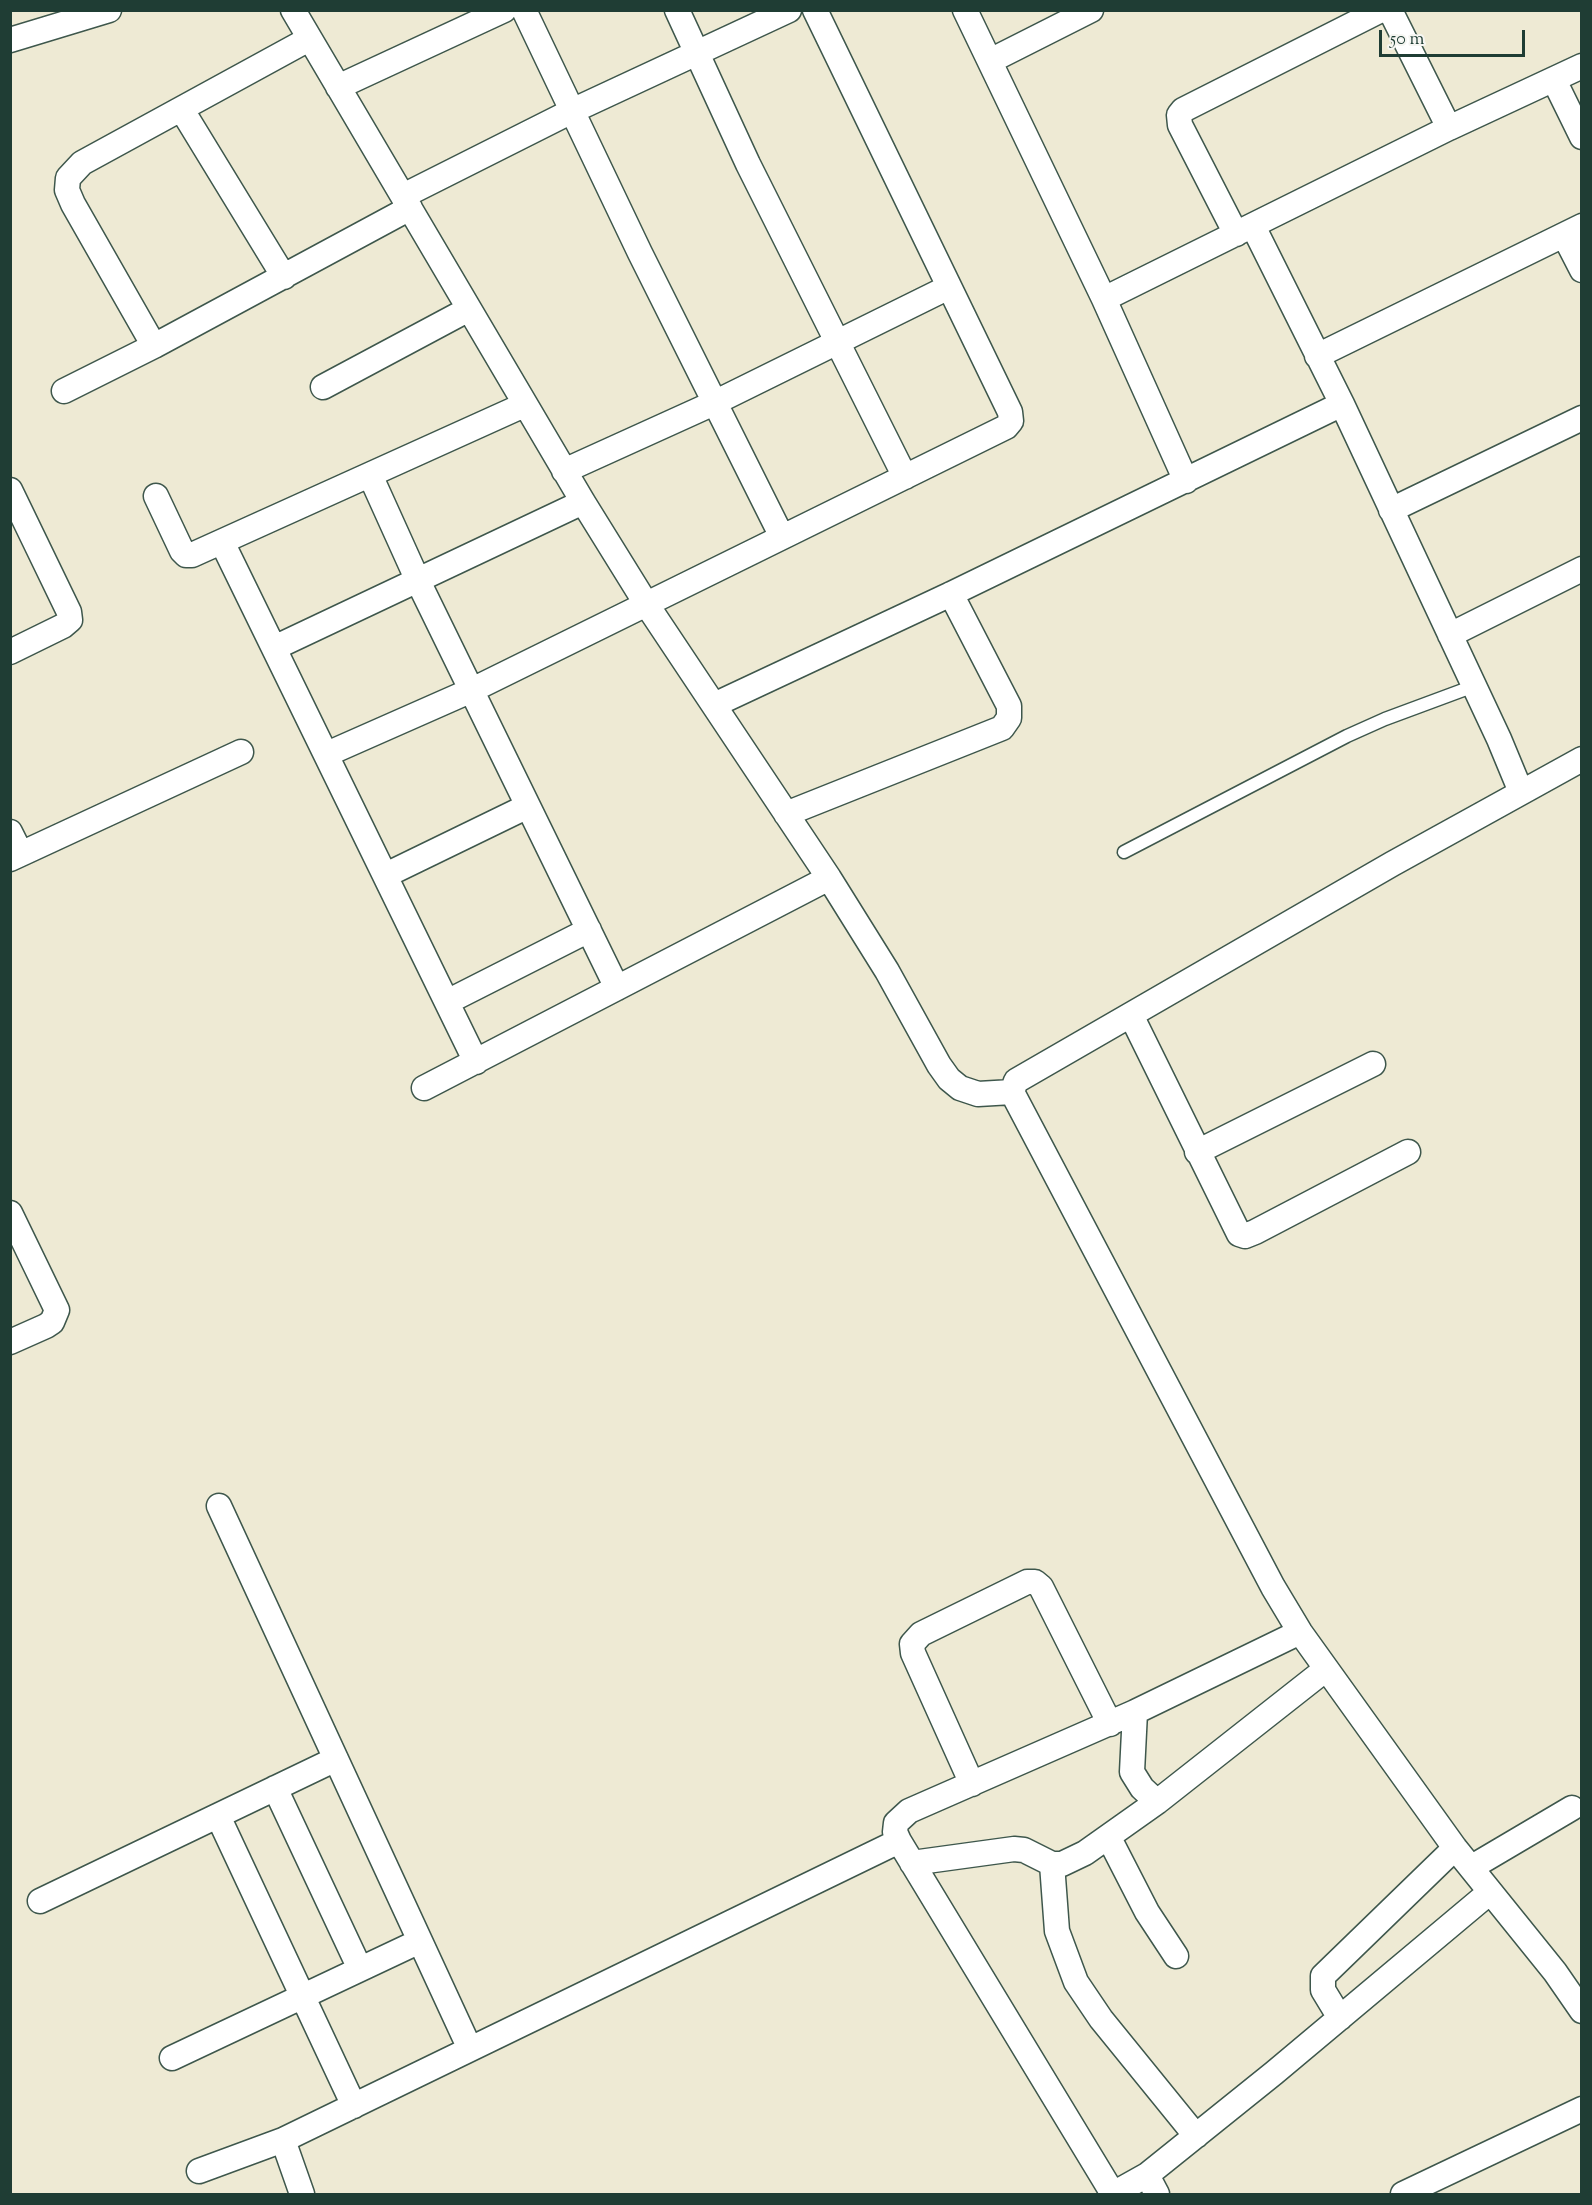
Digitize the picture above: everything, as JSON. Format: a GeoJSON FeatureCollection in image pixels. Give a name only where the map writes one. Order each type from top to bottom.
{"type":"FeatureCollection","features":[{"type":"Feature","properties":{"kind":"street"},"geometry":{"type":"LineString","coordinates":[[10,40],[109,10]]}},
{"type":"Feature","properties":{"kind":"street"},"geometry":{"type":"LineString","coordinates":[[293,10],[583,502],[645,602],[829,878],[949,1079],[960,1088],[978,1094],[1012,1092]]}},
{"type":"Feature","properties":{"kind":"street"},"geometry":{"type":"LineString","coordinates":[[338,87],[504,10]]}},
{"type":"Feature","properties":{"kind":"street"},"geometry":{"type":"LineString","coordinates":[[524,10],[714,403],[782,537]]}},
{"type":"Feature","properties":{"kind":"street"},"geometry":{"type":"LineString","coordinates":[[677,10],[748,165],[905,477]]}},
{"type":"Feature","properties":{"kind":"street"},"geometry":{"type":"LineString","coordinates":[[64,391],[284,277],[406,202],[572,111],[789,10]]}},
{"type":"Feature","properties":{"kind":"street"},"geometry":{"type":"LineString","coordinates":[[327,754],[472,690],[645,602],[1006,427],[1011,421],[1010,412],[815,10]]}},
{"type":"Feature","properties":{"kind":"street"},"geometry":{"type":"LineString","coordinates":[[965,10],[1104,299],[1186,481]]}},
{"type":"Feature","properties":{"kind":"street"},"geometry":{"type":"LineString","coordinates":[[990,61],[1091,10]]}},
{"type":"Feature","properties":{"kind":"street"},"geometry":{"type":"LineString","coordinates":[[1382,10],[1183,110],[1179,116],[1180,125],[1245,230],[1342,404],[1521,792]]}},
{"type":"Feature","properties":{"kind":"street"},"geometry":{"type":"LineString","coordinates":[[1390,10],[1449,128]]}},
{"type":"Feature","properties":{"kind":"street"},"geometry":{"type":"LineString","coordinates":[[154,346],[73,204],[67,190],[68,178],[82,163],[309,39]]}},
{"type":"Feature","properties":{"kind":"street"},"geometry":{"type":"LineString","coordinates":[[1104,299],[1449,128],[1581,66]]}},
{"type":"Feature","properties":{"kind":"street"},"geometry":{"type":"LineString","coordinates":[[1554,80],[1581,137]]}},
{"type":"Feature","properties":{"kind":"street"},"geometry":{"type":"LineString","coordinates":[[182,110],[284,277]]}},
{"type":"Feature","properties":{"kind":"street"},"geometry":{"type":"LineString","coordinates":[[1317,356],[1573,230],[1581,270]]}},
{"type":"Feature","properties":{"kind":"street"},"geometry":{"type":"LineString","coordinates":[[564,471],[714,403],[949,287]]}},
{"type":"Feature","properties":{"kind":"street"},"geometry":{"type":"LineString","coordinates":[[323,387],[469,309]]}},
{"type":"Feature","properties":{"kind":"street"},"geometry":{"type":"LineString","coordinates":[[714,705],[951,594],[1342,404]]}},
{"type":"Feature","properties":{"kind":"street"},"geometry":{"type":"LineString","coordinates":[[156,496],[186,555],[192,555],[371,477],[524,405]]}},
{"type":"Feature","properties":{"kind":"street"},"geometry":{"type":"LineString","coordinates":[[1391,510],[1581,418]]}},
{"type":"Feature","properties":{"kind":"street"},"geometry":{"type":"LineString","coordinates":[[371,477],[418,581],[617,988]]}},
{"type":"Feature","properties":{"kind":"street"},"geometry":{"type":"LineString","coordinates":[[10,489],[69,612],[69,620],[63,626],[10,652]]}},
{"type":"Feature","properties":{"kind":"street"},"geometry":{"type":"LineString","coordinates":[[274,648],[583,502]]}},
{"type":"Feature","properties":{"kind":"street"},"geometry":{"type":"LineString","coordinates":[[222,542],[476,1062]]}},
{"type":"Feature","properties":{"kind":"street"},"geometry":{"type":"LineString","coordinates":[[1450,634],[1581,569]]}},
{"type":"Feature","properties":{"kind":"street"},"geometry":{"type":"LineString","coordinates":[[786,814],[1002,728],[1009,718],[1009,706],[951,594]]}},
{"type":"Feature","properties":{"kind":"street"},"geometry":{"type":"LineString","coordinates":[[10,832],[16,857],[241,752]]}},
{"type":"Feature","properties":{"kind":"street"},"geometry":{"type":"LineString","coordinates":[[1581,759],[1016,1081],[1012,1092],[1273,1587],[1300,1632],[1455,1848],[1490,1892],[1575,1988],[1581,2011]]}},
{"type":"Feature","properties":{"kind":"street"},"geometry":{"type":"LineString","coordinates":[[386,875],[528,806]]}},
{"type":"Feature","properties":{"kind":"street"},"geometry":{"type":"LineString","coordinates":[[424,1089],[829,878]]}},
{"type":"Feature","properties":{"kind":"street"},"geometry":{"type":"LineString","coordinates":[[447,1002],[589,930]]}},
{"type":"Feature","properties":{"kind":"street"},"geometry":{"type":"LineString","coordinates":[[1131,1015],[1233,1226],[1239,1234],[1245,1236],[1408,1152]]}},
{"type":"Feature","properties":{"kind":"street"},"geometry":{"type":"LineString","coordinates":[[1197,1152],[1373,1064]]}},
{"type":"Feature","properties":{"kind":"street"},"geometry":{"type":"LineString","coordinates":[[10,1213],[57,1310],[52,1322],[10,1342]]}},
{"type":"Feature","properties":{"kind":"street"},"geometry":{"type":"LineString","coordinates":[[219,1506],[470,2049]]}},
{"type":"Feature","properties":{"kind":"street"},"geometry":{"type":"LineString","coordinates":[[972,1784],[913,1653],[912,1644],[921,1634],[1027,1582],[1035,1582],[1041,1587],[1110,1724]]}},
{"type":"Feature","properties":{"kind":"street"},"geometry":{"type":"LineString","coordinates":[[1300,1632],[1110,1724],[903,1816],[896,1823],[895,1832],[899,1841],[1113,2194],[1152,2185],[1196,2136],[1490,1892]]}},
{"type":"Feature","properties":{"kind":"street"},"geometry":{"type":"LineString","coordinates":[[912,1863],[1014,1849],[1024,1850],[1052,1864],[1062,1864],[1077,1857],[1109,1838],[1157,1802],[1326,1669]]}},
{"type":"Feature","properties":{"kind":"street"},"geometry":{"type":"LineString","coordinates":[[1135,1712],[1132,1772],[1142,1788],[1157,1802]]}},
{"type":"Feature","properties":{"kind":"street"},"geometry":{"type":"LineString","coordinates":[[40,1901],[336,1759]]}},
{"type":"Feature","properties":{"kind":"street"},"geometry":{"type":"LineString","coordinates":[[275,1788],[360,1969]]}},
{"type":"Feature","properties":{"kind":"street"},"geometry":{"type":"LineString","coordinates":[[1472,1867],[1572,1808]]}},
{"type":"Feature","properties":{"kind":"street"},"geometry":{"type":"LineString","coordinates":[[218,1816],[354,2106]]}},
{"type":"Feature","properties":{"kind":"street"},"geometry":{"type":"LineString","coordinates":[[1109,1838],[1148,1912],[1176,1956]]}},
{"type":"Feature","properties":{"kind":"street"},"geometry":{"type":"LineString","coordinates":[[199,2171],[283,2140],[899,1841]]}},
{"type":"Feature","properties":{"kind":"street"},"geometry":{"type":"LineString","coordinates":[[1340,2018],[1323,1990],[1323,1976],[1455,1848]]}},
{"type":"Feature","properties":{"kind":"street"},"geometry":{"type":"LineString","coordinates":[[1052,1864],[1057,1931],[1076,1982],[1101,2019],[1196,2136]]}},
{"type":"Feature","properties":{"kind":"street"},"geometry":{"type":"LineString","coordinates":[[172,2058],[420,1941]]}},
{"type":"Feature","properties":{"kind":"street"},"geometry":{"type":"LineString","coordinates":[[1403,2194],[1581,2109]]}},
{"type":"Feature","properties":{"kind":"street"},"geometry":{"type":"LineString","coordinates":[[283,2140],[302,2194]]}},
{"type":"Feature","properties":{"kind":"lane"},"geometry":{"type":"LineString","coordinates":[[1124,852],[1347,736],[1384,719],[1474,686]]}}]}
